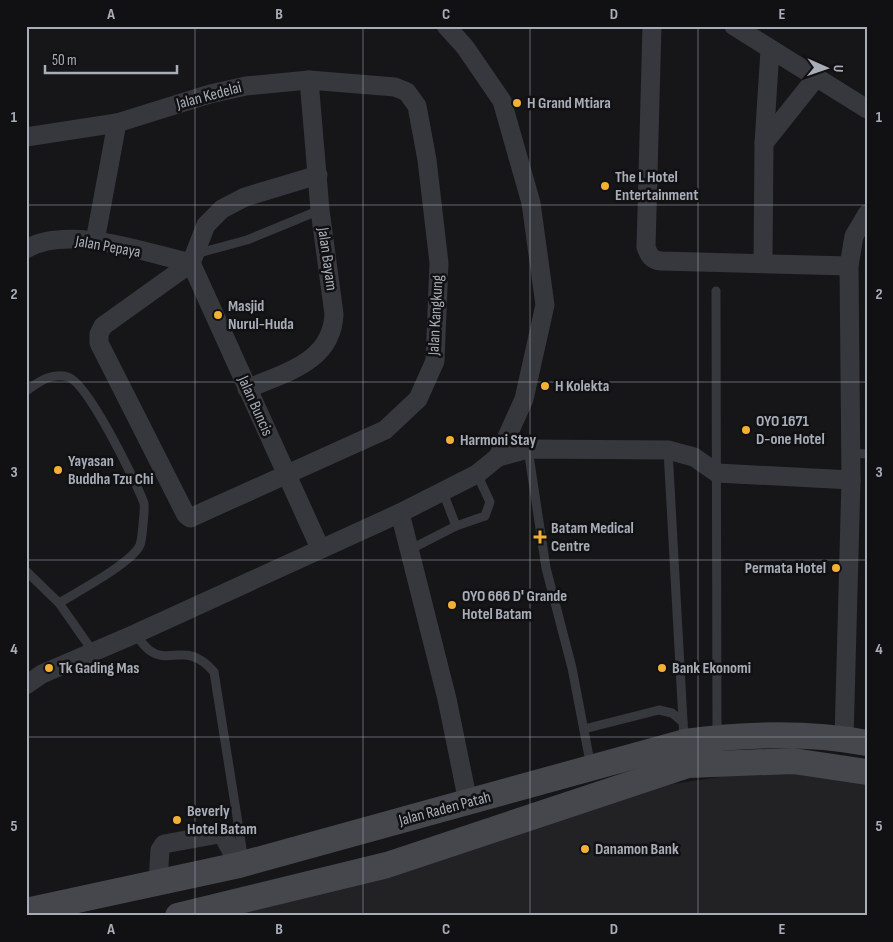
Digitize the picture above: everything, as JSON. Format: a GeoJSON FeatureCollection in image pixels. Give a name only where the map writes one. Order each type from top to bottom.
{"type":"FeatureCollection","features":[{"type":"Feature","properties":{"kind":"main road","name":"Jalan Raden Patah"},"geometry":{"type":"LineString","coordinates":[[34,911],[242,864],[592,769],[684,732],[717,738],[793,737],[855,741]]}},
{"type":"Feature","properties":{"kind":"main road","name":"Jalan Raden Patah"},"geometry":{"type":"LineString","coordinates":[[178,916],[387,865],[688,765],[794,761],[867,772]]}},
{"type":"Feature","properties":{"kind":"street"},"geometry":{"type":"LineString","coordinates":[[446,26],[466,47],[502,101],[531,203],[545,304],[524,399],[498,457]]}},
{"type":"Feature","properties":{"kind":"street"},"geometry":{"type":"LineString","coordinates":[[652,26],[646,247],[648,255],[654,260],[661,262],[849,266]]}},
{"type":"Feature","properties":{"kind":"street"},"geometry":{"type":"LineString","coordinates":[[734,26],[815,79],[867,109]]}},
{"type":"Feature","properties":{"kind":"street"},"geometry":{"type":"LineString","coordinates":[[763,263],[764,143],[770,50]]}},
{"type":"Feature","properties":{"kind":"street"},"geometry":{"type":"LineString","coordinates":[[764,143],[815,79]]}},
{"type":"Feature","properties":{"kind":"street","name":"Jalan Kedelai"},"geometry":{"type":"LineString","coordinates":[[26,137],[117,123],[230,88],[309,80],[395,87]]}},
{"type":"Feature","properties":{"kind":"street","name":"Jalan Bayam"},"geometry":{"type":"LineString","coordinates":[[247,389],[288,371],[320,353],[334,329],[334,314],[320,210],[309,80]]}},
{"type":"Feature","properties":{"kind":"street","name":"Jalan Kangkung"},"geometry":{"type":"LineString","coordinates":[[193,259],[103,326],[99,334],[99,343],[186,515],[190,518],[287,476],[385,430],[418,400],[435,361],[439,263],[427,160],[417,106],[407,92],[395,87]]}},
{"type":"Feature","properties":{"kind":"street"},"geometry":{"type":"LineString","coordinates":[[95,241],[117,123]]}},
{"type":"Feature","properties":{"kind":"street"},"geometry":{"type":"LineString","coordinates":[[193,259],[206,225],[222,209],[245,197],[318,175]]}},
{"type":"Feature","properties":{"kind":"street"},"geometry":{"type":"LineString","coordinates":[[855,741],[851,480],[859,453],[849,266],[854,236],[867,214]]}},
{"type":"Feature","properties":{"kind":"street","name":"Jalan Pepaya"},"geometry":{"type":"LineString","coordinates":[[26,249],[49,240],[95,241],[193,259]]}},
{"type":"Feature","properties":{"kind":"street","name":"Jalan Buncis"},"geometry":{"type":"LineString","coordinates":[[193,259],[247,389],[320,548]]}},
{"type":"Feature","properties":{"kind":"street"},"geometry":{"type":"LineString","coordinates":[[26,685],[42,674],[94,653],[400,513],[477,474],[498,457],[528,449],[668,450],[694,457],[717,473],[851,480]]}},
{"type":"Feature","properties":{"kind":"street"},"geometry":{"type":"LineString","coordinates":[[400,513],[411,549],[447,699],[468,802]]}},
{"type":"Feature","properties":{"kind":"street"},"geometry":{"type":"LineString","coordinates":[[26,665],[42,674]]}},
{"type":"Feature","properties":{"kind":"street"},"geometry":{"type":"LineString","coordinates":[[158,882],[160,850],[166,843],[219,834],[224,837],[242,864]]}},
{"type":"Feature","properties":{"kind":"lane"},"geometry":{"type":"LineString","coordinates":[[193,259],[247,240],[320,210]]}},
{"type":"Feature","properties":{"kind":"lane"},"geometry":{"type":"LineString","coordinates":[[716,291],[717,738]]}},
{"type":"Feature","properties":{"kind":"lane"},"geometry":{"type":"LineString","coordinates":[[26,391],[49,376],[69,377],[86,391],[99,411],[145,505],[140,546],[118,567],[59,603]]}},
{"type":"Feature","properties":{"kind":"lane"},"geometry":{"type":"LineString","coordinates":[[528,449],[546,568],[572,668],[592,769]]}},
{"type":"Feature","properties":{"kind":"lane"},"geometry":{"type":"LineString","coordinates":[[668,450],[684,732]]}},
{"type":"Feature","properties":{"kind":"lane"},"geometry":{"type":"LineString","coordinates":[[411,549],[456,526],[485,516],[490,502],[477,474]]}},
{"type":"Feature","properties":{"kind":"lane"},"geometry":{"type":"LineString","coordinates":[[442,492],[456,526]]}},
{"type":"Feature","properties":{"kind":"lane"},"geometry":{"type":"LineString","coordinates":[[26,571],[59,603],[94,653]]}},
{"type":"Feature","properties":{"kind":"lane"},"geometry":{"type":"LineString","coordinates":[[135,634],[149,650],[160,655],[192,655],[204,660],[214,672],[242,864]]}},
{"type":"Feature","properties":{"kind":"lane"},"geometry":{"type":"LineString","coordinates":[[584,729],[659,710],[672,713],[684,732]]}},
{"type":"Feature","properties":{"kind":"shaded area"},"geometry":{"type":"Polygon","coordinates":[[[812,763],[867,775],[867,916],[184,916],[667,785],[812,763]]]}},
{"type":"Feature","properties":{"kind":"place","name":"H Grand Mtiara"},"geometry":{"type":"Point","coordinates":[517,103]}},
{"type":"Feature","properties":{"kind":"place","name":"The L Hotel Entertainment"},"geometry":{"type":"Point","coordinates":[605,186]}},
{"type":"Feature","properties":{"kind":"place","name":"Masjid Nurul-Huda"},"geometry":{"type":"Point","coordinates":[218,315]}},
{"type":"Feature","properties":{"kind":"place","name":"H Kolekta"},"geometry":{"type":"Point","coordinates":[545,386]}},
{"type":"Feature","properties":{"kind":"place","name":"OYO 1671 D-one Hotel"},"geometry":{"type":"Point","coordinates":[746,430]}},
{"type":"Feature","properties":{"kind":"place","name":"Harmoni Stay"},"geometry":{"type":"Point","coordinates":[450,440]}},
{"type":"Feature","properties":{"kind":"place","name":"Yayasan Buddha Tzu Chi"},"geometry":{"type":"Point","coordinates":[58,470]}},
{"type":"Feature","properties":{"kind":"place","name":"Batam Medical Centre"},"geometry":{"type":"Point","coordinates":[540,537]}},
{"type":"Feature","properties":{"kind":"place","name":"Permata Hotel"},"geometry":{"type":"Point","coordinates":[836,568]}},
{"type":"Feature","properties":{"kind":"place","name":"OYO 666 D' Grande Hotel Batam"},"geometry":{"type":"Point","coordinates":[452,605]}},
{"type":"Feature","properties":{"kind":"place","name":"Tk Gading Mas"},"geometry":{"type":"Point","coordinates":[49,668]}},
{"type":"Feature","properties":{"kind":"place","name":"Bank Ekonomi"},"geometry":{"type":"Point","coordinates":[662,668]}},
{"type":"Feature","properties":{"kind":"place","name":"Beverly Hotel Batam"},"geometry":{"type":"Point","coordinates":[177,820]}},
{"type":"Feature","properties":{"kind":"place","name":"Danamon Bank"},"geometry":{"type":"Point","coordinates":[585,849]}}]}
